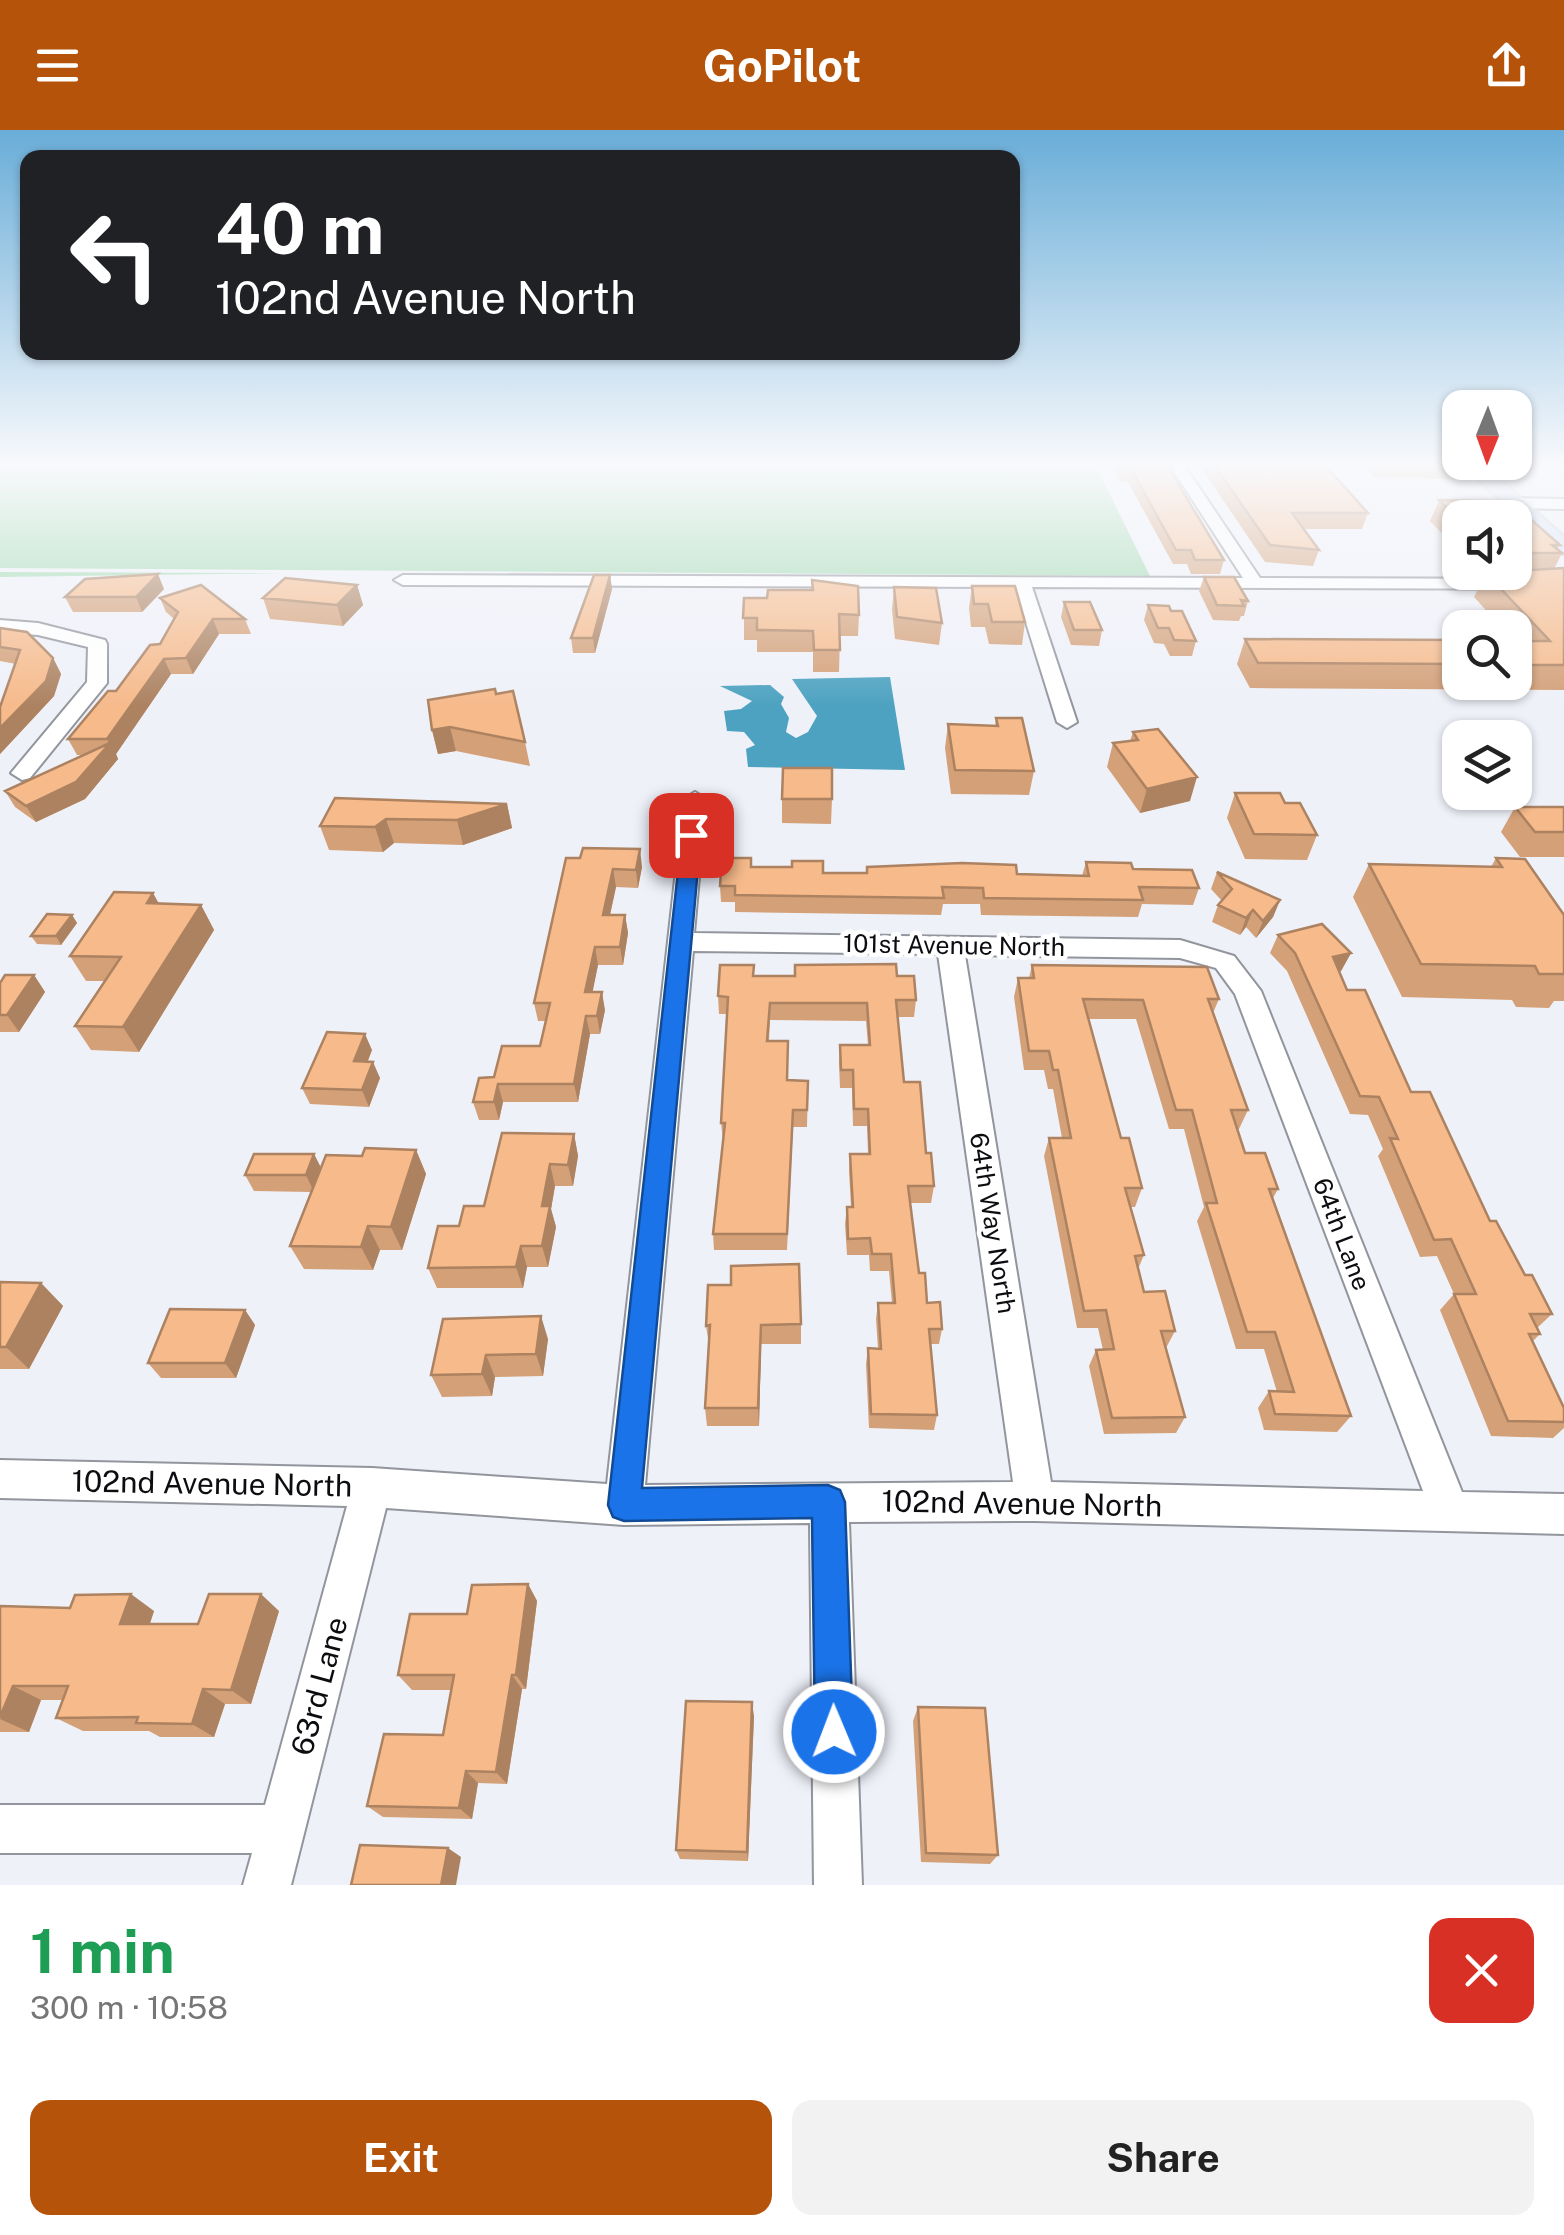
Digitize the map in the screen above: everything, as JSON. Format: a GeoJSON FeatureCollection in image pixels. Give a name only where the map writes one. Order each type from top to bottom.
{"type":"FeatureCollection","features":[{"type":"Feature","properties":{"kind":"street"},"geometry":{"type":"LineString","coordinates":[[1229,544],[1255,583]]}},
{"type":"Feature","properties":{"kind":"street"},"geometry":{"type":"LineString","coordinates":[[403,580],[1564,584]]}},
{"type":"Feature","properties":{"kind":"street"},"geometry":{"type":"LineString","coordinates":[[1022,583],[1066,722]]}},
{"type":"Feature","properties":{"kind":"street"},"geometry":{"type":"LineString","coordinates":[[0,626],[38,629],[98,644],[96,682],[22,774]]}},
{"type":"Feature","properties":{"kind":"street"},"geometry":{"type":"LineString","coordinates":[[624,1505],[694,799]]}},
{"type":"Feature","properties":{"kind":"street","name":"101st Avenue North"},"geometry":{"type":"LineString","coordinates":[[682,942],[1180,949],[1225,962]]}},
{"type":"Feature","properties":{"kind":"street","name":"64th Way North"},"geometry":{"type":"LineString","coordinates":[[950,945],[1036,1501]]}},
{"type":"Feature","properties":{"kind":"street","name":"64th Lane"},"geometry":{"type":"LineString","coordinates":[[1225,962],[1247,991],[1450,1511]]}},
{"type":"Feature","properties":{"kind":"street","name":"102nd Avenue North"},"geometry":{"type":"LineString","coordinates":[[0,1479],[372,1486],[624,1505],[1036,1501],[1564,1514]]}},
{"type":"Feature","properties":{"kind":"street","name":"63rd Lane"},"geometry":{"type":"LineString","coordinates":[[267,1885],[372,1486]]}},
{"type":"Feature","properties":{"kind":"street"},"geometry":{"type":"LineString","coordinates":[[828,1502],[838,1885]]}},
{"type":"Feature","properties":{"kind":"street"},"geometry":{"type":"LineString","coordinates":[[0,1829],[282,1829]]}},
{"type":"Feature","properties":{"kind":"green space"},"geometry":{"type":"Polygon","coordinates":[[[0,544],[1134,544],[1150,576],[0,568],[0,544]]]}},
{"type":"Feature","properties":{"kind":"green space"},"geometry":{"type":"Polygon","coordinates":[[[0,572],[289,573],[0,577],[0,572]]]}},
{"type":"Feature","properties":{"kind":"water"},"geometry":{"type":"Polygon","coordinates":[[[890,677],[905,770],[748,767],[746,749],[755,745],[744,732],[727,731],[724,711],[741,709],[752,701],[720,686],[770,685],[784,697],[781,704],[789,718],[786,732],[796,738],[808,732],[817,716],[792,679],[890,677]]]}},
{"type":"Feature","properties":{"kind":"building"},"geometry":{"type":"Polygon","coordinates":[[[1173,544],[1214,544],[1224,560],[1195,560],[1191,550],[1176,550],[1173,544]]]}},
{"type":"Feature","properties":{"kind":"building"},"geometry":{"type":"Polygon","coordinates":[[[1315,544],[1319,550],[1270,545],[1315,544]]]}},
{"type":"Feature","properties":{"kind":"building"},"geometry":{"type":"Polygon","coordinates":[[[1532,544],[1559,544],[1552,545],[1562,553],[1532,553],[1532,544]]]}},
{"type":"Feature","properties":{"kind":"building"},"geometry":{"type":"Polygon","coordinates":[[[1564,568],[1564,665],[1532,665],[1532,641],[1550,641],[1532,622],[1532,610],[1521,610],[1502,590],[1532,590],[1532,570],[1564,568]]]}},
{"type":"Feature","properties":{"kind":"building"},"geometry":{"type":"Polygon","coordinates":[[[158,574],[136,597],[65,597],[85,579],[158,574]]]}},
{"type":"Feature","properties":{"kind":"building"},"geometry":{"type":"Polygon","coordinates":[[[594,575],[610,575],[593,638],[571,638],[594,575]]]}},
{"type":"Feature","properties":{"kind":"building"},"geometry":{"type":"Polygon","coordinates":[[[1204,577],[1234,577],[1248,601],[1241,600],[1244,606],[1217,605],[1204,577]]]}},
{"type":"Feature","properties":{"kind":"building"},"geometry":{"type":"Polygon","coordinates":[[[285,578],[357,585],[337,605],[263,598],[285,578]]]}},
{"type":"Feature","properties":{"kind":"building"},"geometry":{"type":"Polygon","coordinates":[[[812,580],[858,586],[859,615],[839,614],[840,650],[814,650],[813,631],[757,630],[757,618],[743,618],[744,598],[767,598],[768,590],[813,590],[812,580]]]}},
{"type":"Feature","properties":{"kind":"building"},"geometry":{"type":"Polygon","coordinates":[[[201,585],[245,619],[213,619],[186,658],[164,659],[107,739],[68,739],[108,691],[116,691],[150,645],[160,644],[178,612],[160,598],[201,585]]]}},
{"type":"Feature","properties":{"kind":"building"},"geometry":{"type":"Polygon","coordinates":[[[972,586],[1015,586],[1025,622],[992,622],[988,604],[974,604],[972,586]]]}},
{"type":"Feature","properties":{"kind":"building"},"geometry":{"type":"Polygon","coordinates":[[[894,587],[936,588],[942,623],[897,617],[894,587]]]}},
{"type":"Feature","properties":{"kind":"building"},"geometry":{"type":"Polygon","coordinates":[[[1064,602],[1090,602],[1102,630],[1074,630],[1064,602]]]}},
{"type":"Feature","properties":{"kind":"building"},"geometry":{"type":"Polygon","coordinates":[[[1148,605],[1182,611],[1196,641],[1174,640],[1169,628],[1158,628],[1148,605]]]}},
{"type":"Feature","properties":{"kind":"building"},"geometry":{"type":"Polygon","coordinates":[[[0,628],[27,632],[53,658],[46,681],[0,728],[0,707],[20,650],[0,647],[0,628]]]}},
{"type":"Feature","properties":{"kind":"building"},"geometry":{"type":"Polygon","coordinates":[[[1245,639],[1442,640],[1442,664],[1258,663],[1245,639]]]}},
{"type":"Feature","properties":{"kind":"building"},"geometry":{"type":"Polygon","coordinates":[[[495,689],[496,694],[513,691],[525,742],[450,727],[432,730],[428,700],[495,689]]]}},
{"type":"Feature","properties":{"kind":"building"},"geometry":{"type":"Polygon","coordinates":[[[996,718],[1022,718],[1034,771],[955,770],[948,724],[998,726],[996,718]]]}},
{"type":"Feature","properties":{"kind":"building"},"geometry":{"type":"Polygon","coordinates":[[[1158,729],[1197,777],[1147,789],[1113,743],[1138,740],[1133,732],[1158,729]]]}},
{"type":"Feature","properties":{"kind":"building"},"geometry":{"type":"Polygon","coordinates":[[[110,743],[76,782],[26,806],[5,791],[110,743]]]}},
{"type":"Feature","properties":{"kind":"building"},"geometry":{"type":"Polygon","coordinates":[[[783,768],[832,768],[832,799],[782,799],[783,768]]]}},
{"type":"Feature","properties":{"kind":"building"},"geometry":{"type":"Polygon","coordinates":[[[1235,793],[1280,793],[1285,803],[1300,803],[1317,835],[1254,834],[1235,793]]]}},
{"type":"Feature","properties":{"kind":"building"},"geometry":{"type":"Polygon","coordinates":[[[335,798],[507,804],[457,820],[386,819],[375,827],[320,826],[335,798]]]}},
{"type":"Feature","properties":{"kind":"building"},"geometry":{"type":"Polygon","coordinates":[[[1564,807],[1564,832],[1535,832],[1517,810],[1564,807]]]}},
{"type":"Feature","properties":{"kind":"building"},"geometry":{"type":"Polygon","coordinates":[[[583,848],[640,849],[636,870],[613,869],[603,915],[625,915],[620,947],[595,947],[585,992],[602,992],[597,1016],[586,1016],[574,1084],[498,1084],[494,1102],[473,1102],[479,1078],[494,1077],[502,1046],[540,1046],[550,1003],[534,1003],[566,858],[580,858],[583,848]]]}},
{"type":"Feature","properties":{"kind":"building"},"geometry":{"type":"Polygon","coordinates":[[[722,858],[751,858],[751,867],[792,867],[792,861],[823,861],[823,873],[867,873],[867,867],[962,863],[1016,865],[1017,874],[1089,876],[1086,862],[1131,863],[1133,869],[1192,870],[1199,888],[1139,887],[1143,900],[984,898],[983,888],[942,887],[944,898],[735,895],[735,886],[720,886],[722,858]]]}},
{"type":"Feature","properties":{"kind":"building"},"geometry":{"type":"Polygon","coordinates":[[[1496,858],[1525,859],[1564,915],[1564,974],[1539,974],[1535,966],[1421,964],[1369,864],[1502,867],[1496,858]]]}},
{"type":"Feature","properties":{"kind":"building"},"geometry":{"type":"Polygon","coordinates":[[[1217,872],[1280,900],[1263,921],[1253,910],[1246,918],[1218,905],[1232,889],[1217,872]]]}},
{"type":"Feature","properties":{"kind":"building"},"geometry":{"type":"Polygon","coordinates":[[[114,892],[153,893],[147,903],[201,905],[123,1027],[75,1026],[121,957],[70,956],[114,892]]]}},
{"type":"Feature","properties":{"kind":"building"},"geometry":{"type":"Polygon","coordinates":[[[47,914],[72,915],[56,936],[31,936],[47,914]]]}},
{"type":"Feature","properties":{"kind":"building"},"geometry":{"type":"Polygon","coordinates":[[[1322,924],[1351,953],[1333,957],[1347,990],[1365,990],[1411,1092],[1430,1092],[1490,1221],[1496,1221],[1525,1275],[1532,1275],[1552,1314],[1530,1314],[1540,1334],[1529,1334],[1564,1408],[1564,1422],[1508,1421],[1454,1294],[1476,1294],[1451,1239],[1434,1240],[1390,1138],[1398,1139],[1379,1097],[1360,1096],[1295,953],[1278,935],[1322,924]]]}},
{"type":"Feature","properties":{"kind":"building"},"geometry":{"type":"Polygon","coordinates":[[[896,964],[897,976],[914,976],[916,1000],[896,1000],[904,1082],[920,1082],[926,1153],[931,1153],[934,1186],[908,1186],[919,1273],[925,1273],[927,1303],[940,1302],[942,1329],[929,1329],[937,1415],[871,1414],[868,1348],[881,1349],[878,1303],[895,1303],[891,1254],[872,1254],[870,1238],[848,1239],[847,1207],[853,1207],[850,1154],[870,1154],[868,1109],[854,1109],[853,1070],[841,1070],[840,1045],[870,1045],[867,1003],[770,1003],[767,1041],[788,1041],[787,1080],[808,1081],[807,1110],[793,1110],[787,1234],[713,1234],[725,1123],[721,1123],[728,997],[718,996],[720,965],[754,965],[753,976],[795,976],[795,965],[896,964]]]}},
{"type":"Feature","properties":{"kind":"building"},"geometry":{"type":"Polygon","coordinates":[[[1032,965],[1207,967],[1219,999],[1208,999],[1248,1110],[1231,1110],[1245,1153],[1265,1153],[1278,1189],[1269,1189],[1351,1416],[1275,1414],[1269,1391],[1294,1392],[1275,1332],[1247,1332],[1206,1203],[1217,1203],[1192,1110],[1176,1110],[1143,1000],[1083,999],[1121,1138],[1129,1138],[1142,1188],[1125,1188],[1144,1255],[1135,1256],[1144,1292],[1165,1291],[1175,1331],[1161,1331],[1185,1417],[1112,1418],[1096,1350],[1114,1349],[1106,1310],[1084,1311],[1049,1138],[1071,1138],[1058,1070],[1053,1070],[1049,1051],[1029,1051],[1018,978],[1034,978],[1032,965]]]}},
{"type":"Feature","properties":{"kind":"building"},"geometry":{"type":"Polygon","coordinates":[[[5,975],[34,975],[7,1015],[0,1015],[0,983],[5,975]]]}},
{"type":"Feature","properties":{"kind":"building"},"geometry":{"type":"Polygon","coordinates":[[[327,1032],[365,1034],[354,1061],[373,1062],[362,1090],[302,1088],[327,1032]]]}},
{"type":"Feature","properties":{"kind":"building"},"geometry":{"type":"Polygon","coordinates":[[[502,1133],[574,1134],[568,1165],[550,1164],[542,1206],[550,1206],[542,1246],[521,1246],[516,1267],[428,1268],[438,1226],[459,1226],[464,1206],[484,1206],[502,1133]]]}},
{"type":"Feature","properties":{"kind":"building"},"geometry":{"type":"Polygon","coordinates":[[[365,1148],[416,1150],[391,1227],[368,1226],[361,1247],[290,1246],[326,1155],[362,1156],[365,1148]]]}},
{"type":"Feature","properties":{"kind":"building"},"geometry":{"type":"Polygon","coordinates":[[[254,1154],[314,1154],[306,1175],[245,1175],[254,1154]]]}},
{"type":"Feature","properties":{"kind":"building"},"geometry":{"type":"Polygon","coordinates":[[[799,1264],[801,1324],[761,1325],[758,1408],[705,1408],[708,1285],[731,1285],[731,1266],[799,1264]]]}},
{"type":"Feature","properties":{"kind":"building"},"geometry":{"type":"Polygon","coordinates":[[[0,1282],[41,1283],[6,1347],[0,1347],[0,1282]]]}},
{"type":"Feature","properties":{"kind":"building"},"geometry":{"type":"Polygon","coordinates":[[[170,1309],[245,1310],[225,1363],[148,1363],[170,1309]]]}},
{"type":"Feature","properties":{"kind":"building"},"geometry":{"type":"Polygon","coordinates":[[[541,1316],[536,1354],[486,1355],[482,1374],[431,1375],[443,1319],[541,1316]]]}},
{"type":"Feature","properties":{"kind":"building"},"geometry":{"type":"Polygon","coordinates":[[[528,1584],[516,1675],[512,1675],[496,1772],[466,1771],[459,1808],[367,1806],[384,1734],[443,1735],[454,1675],[398,1675],[410,1614],[467,1614],[472,1585],[528,1584]]]}},
{"type":"Feature","properties":{"kind":"building"},"geometry":{"type":"Polygon","coordinates":[[[131,1594],[120,1624],[198,1624],[209,1594],[261,1594],[231,1690],[203,1689],[192,1724],[136,1723],[138,1717],[56,1718],[68,1686],[13,1686],[0,1717],[0,1606],[70,1608],[75,1595],[131,1594]]]}},
{"type":"Feature","properties":{"kind":"building"},"geometry":{"type":"Polygon","coordinates":[[[686,1701],[752,1702],[747,1852],[676,1850],[686,1701]]]}},
{"type":"Feature","properties":{"kind":"building"},"geometry":{"type":"Polygon","coordinates":[[[918,1707],[985,1708],[998,1855],[926,1853],[918,1707]]]}},
{"type":"Feature","properties":{"kind":"building"},"geometry":{"type":"Polygon","coordinates":[[[360,1845],[448,1848],[441,1885],[351,1885],[360,1845]]]}},
{"type":"Feature","properties":{"kind":"route"},"geometry":{"type":"LineString","coordinates":[[691,835],[624,1505],[828,1502],[834,1732]]}}]}
